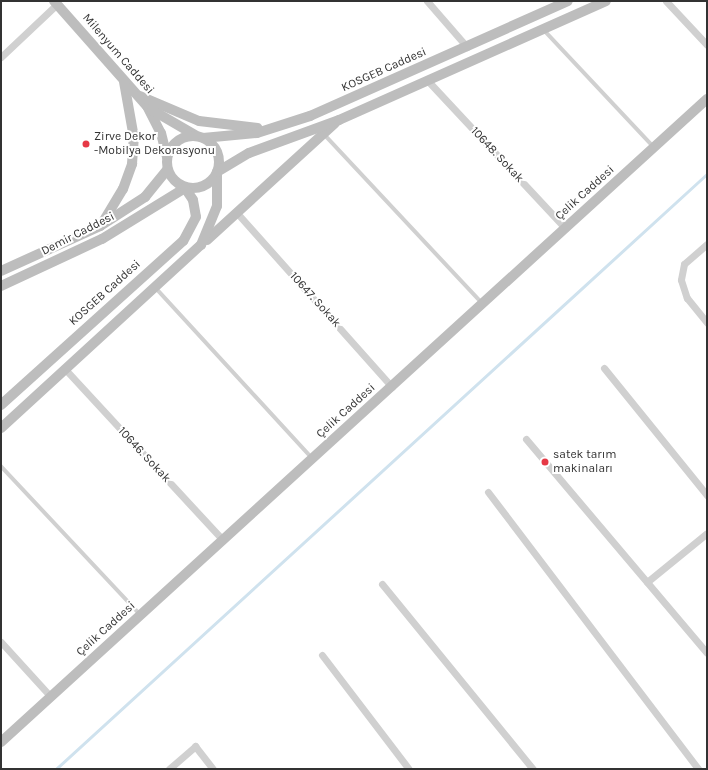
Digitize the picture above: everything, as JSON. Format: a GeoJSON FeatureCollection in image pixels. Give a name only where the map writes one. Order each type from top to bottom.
{"type":"FeatureCollection","features":[{"type":"Feature","properties":{"kind":"main road","name":"KOSGEB Caddesi"},"geometry":{"type":"LineString","coordinates":[[200,137],[276,128],[568,1]]}},
{"type":"Feature","properties":{"kind":"main road"},"geometry":{"type":"LineString","coordinates":[[201,245],[217,206],[217,172],[217,152],[200,137],[178,140],[167,156],[167,170],[172,179],[185,188],[204,186],[217,172],[253,152],[338,120],[606,1]]}},
{"type":"Feature","properties":{"kind":"main road","name":"Milenyum Caddesi"},"geometry":{"type":"LineString","coordinates":[[55,3],[147,106],[161,133],[167,156]]}},
{"type":"Feature","properties":{"kind":"main road"},"geometry":{"type":"LineString","coordinates":[[100,226],[123,189],[132,164],[133,132],[124,80]]}},
{"type":"Feature","properties":{"kind":"main road"},"geometry":{"type":"LineString","coordinates":[[136,94],[199,121],[234,127],[276,128]]}},
{"type":"Feature","properties":{"kind":"main road","name":"Çelik Caddesi"},"geometry":{"type":"LineString","coordinates":[[1,742],[392,387],[707,98]]}},
{"type":"Feature","properties":{"kind":"main road","name":"Milenyum Caddesi"},"geometry":{"type":"LineString","coordinates":[[147,106],[200,137]]}},
{"type":"Feature","properties":{"kind":"main road"},"geometry":{"type":"LineString","coordinates":[[1,428],[338,120]]}},
{"type":"Feature","properties":{"kind":"main road","name":"Demir Caddesi"},"geometry":{"type":"LineString","coordinates":[[1,271],[100,226],[145,197],[167,170]]}},
{"type":"Feature","properties":{"kind":"main road","name":"KOSGEB Caddesi"},"geometry":{"type":"LineString","coordinates":[[1,405],[183,241],[196,216],[193,200],[185,188]]}},
{"type":"Feature","properties":{"kind":"main road","name":"Demir Caddesi"},"geometry":{"type":"LineString","coordinates":[[1,286],[102,239],[185,188]]}},
{"type":"Feature","properties":{"kind":"street"},"geometry":{"type":"LineString","coordinates":[[427,1],[467,46]]}},
{"type":"Feature","properties":{"kind":"street"},"geometry":{"type":"LineString","coordinates":[[666,1],[707,45]]}},
{"type":"Feature","properties":{"kind":"street"},"geometry":{"type":"LineString","coordinates":[[1,57],[55,3]]}},
{"type":"Feature","properties":{"kind":"street","name":"10648. Sokak"},"geometry":{"type":"LineString","coordinates":[[428,81],[566,228]]}},
{"type":"Feature","properties":{"kind":"street","name":"10647. Sokak"},"geometry":{"type":"LineString","coordinates":[[237,213],[392,387]]}},
{"type":"Feature","properties":{"kind":"street"},"geometry":{"type":"LineString","coordinates":[[707,244],[684,264],[681,280],[687,298],[707,323]]}},
{"type":"Feature","properties":{"kind":"street"},"geometry":{"type":"LineString","coordinates":[[604,368],[707,495]]}},
{"type":"Feature","properties":{"kind":"street","name":"10646. Sokak"},"geometry":{"type":"LineString","coordinates":[[65,369],[223,540]]}},
{"type":"Feature","properties":{"kind":"street"},"geometry":{"type":"LineString","coordinates":[[526,438],[707,653]]}},
{"type":"Feature","properties":{"kind":"street"},"geometry":{"type":"LineString","coordinates":[[488,492],[698,769]]}},
{"type":"Feature","properties":{"kind":"street"},"geometry":{"type":"LineString","coordinates":[[647,582],[707,533]]}},
{"type":"Feature","properties":{"kind":"street"},"geometry":{"type":"LineString","coordinates":[[382,584],[534,769]]}},
{"type":"Feature","properties":{"kind":"street"},"geometry":{"type":"LineString","coordinates":[[1,642],[51,697]]}},
{"type":"Feature","properties":{"kind":"street"},"geometry":{"type":"LineString","coordinates":[[322,656],[409,769]]}},
{"type":"Feature","properties":{"kind":"street"},"geometry":{"type":"LineString","coordinates":[[169,769],[195,746],[213,769]]}},
{"type":"Feature","properties":{"kind":"lane"},"geometry":{"type":"LineString","coordinates":[[544,29],[654,147]]}},
{"type":"Feature","properties":{"kind":"lane"},"geometry":{"type":"LineString","coordinates":[[323,134],[482,304]]}},
{"type":"Feature","properties":{"kind":"lane"},"geometry":{"type":"LineString","coordinates":[[155,287],[312,459]]}},
{"type":"Feature","properties":{"kind":"lane"},"geometry":{"type":"LineString","coordinates":[[1,466],[141,614]]}},
{"type":"Feature","properties":{"kind":"waterway"},"geometry":{"type":"LineString","coordinates":[[56,769],[707,174]]}},
{"type":"Feature","properties":{"kind":"place","name":"Zirve Dekor -Mobilya Dekorasyonu"},"geometry":{"type":"Point","coordinates":[86,144]}},
{"type":"Feature","properties":{"kind":"place","name":"satek tarım makinaları"},"geometry":{"type":"Point","coordinates":[545,462]}}]}
